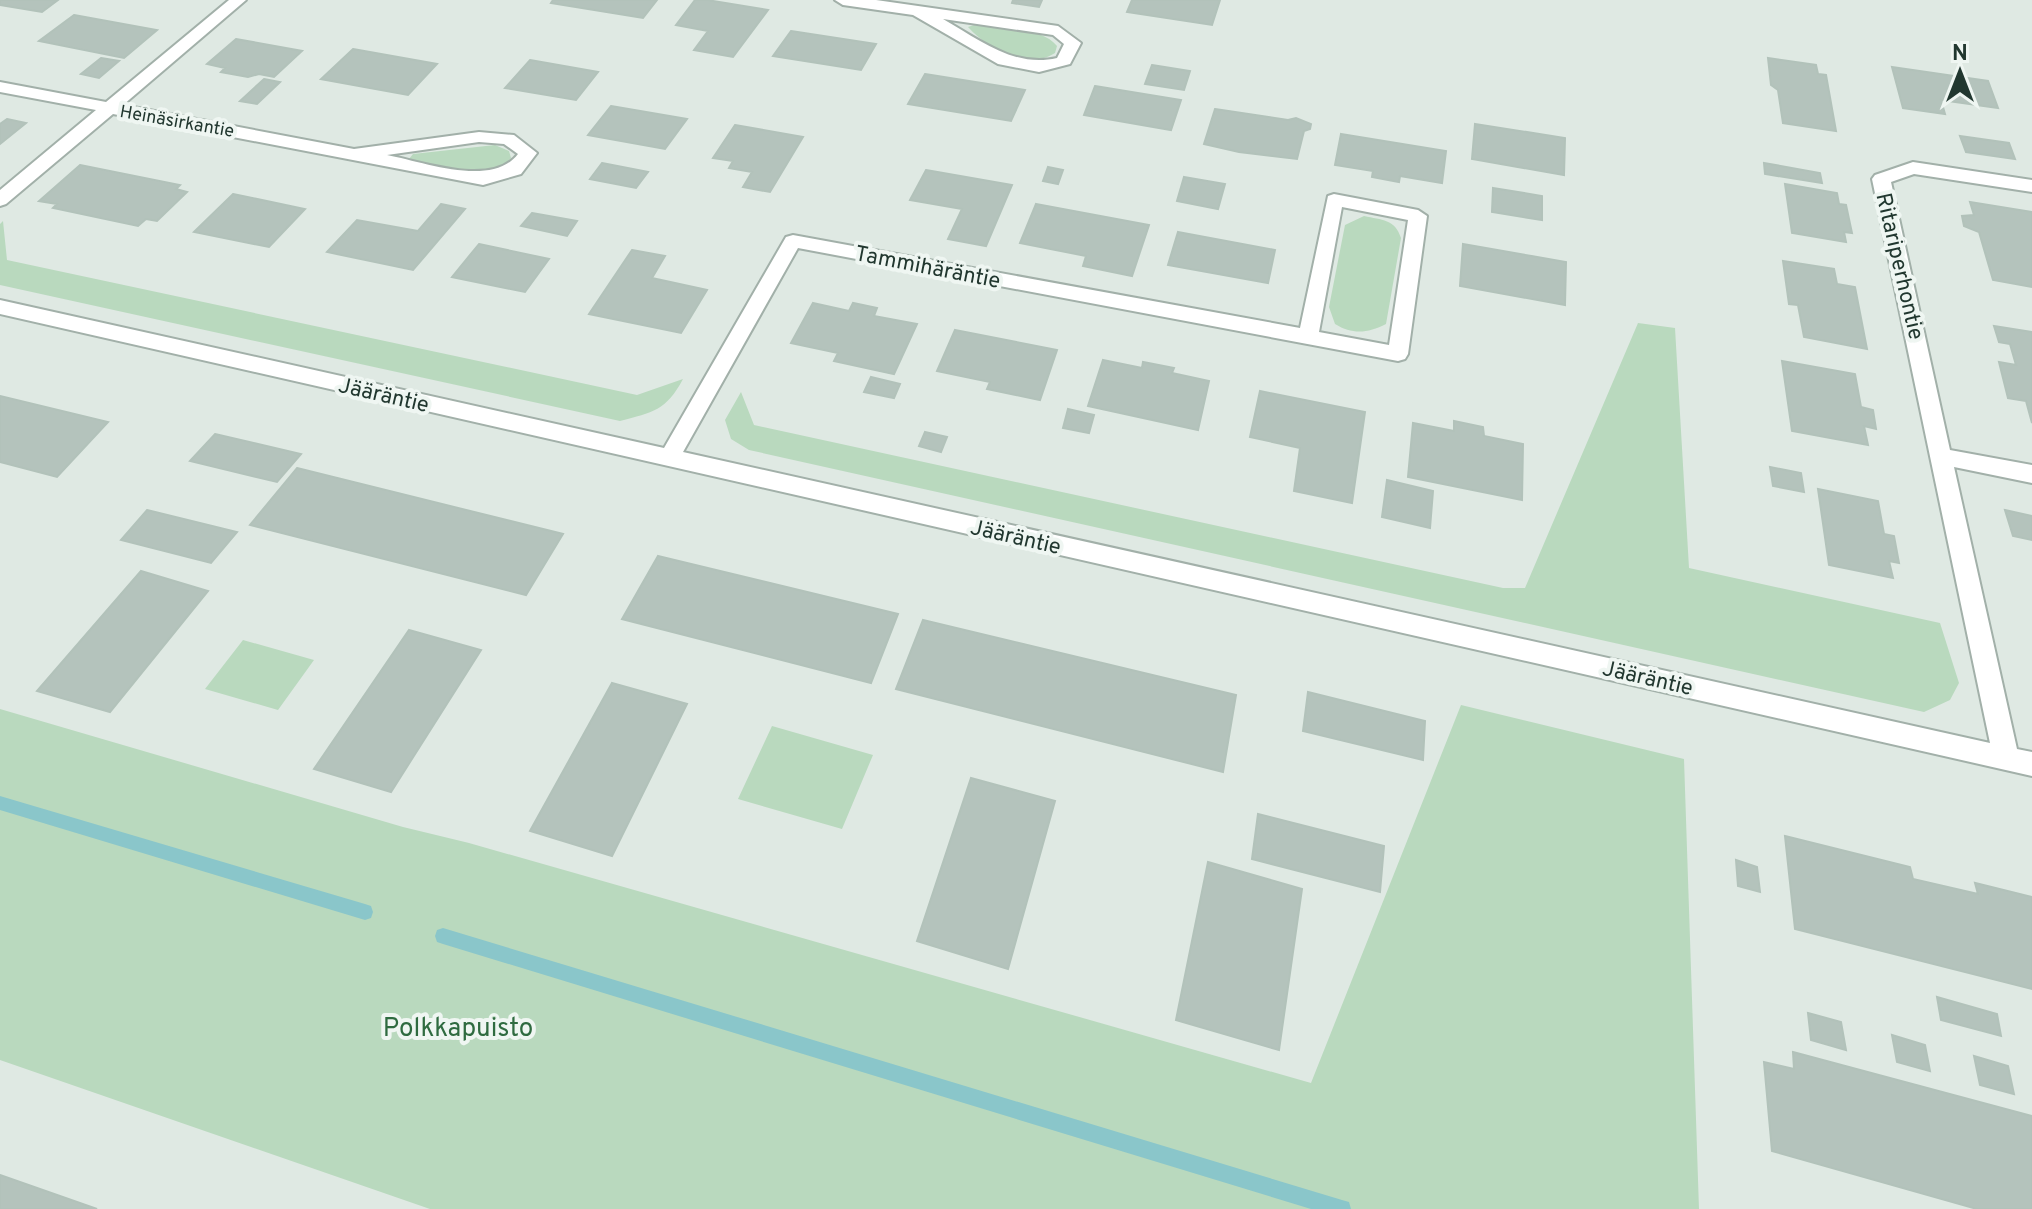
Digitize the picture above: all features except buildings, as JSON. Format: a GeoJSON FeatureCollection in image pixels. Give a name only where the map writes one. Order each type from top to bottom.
{"type":"FeatureCollection","features":[{"type":"Feature","properties":{"kind":"street"},"geometry":{"type":"LineString","coordinates":[[0,200],[238,0]]}},
{"type":"Feature","properties":{"kind":"street"},"geometry":{"type":"LineString","coordinates":[[843,0],[1058,31],[1073,43],[1064,61],[1039,67],[1004,61],[919,12]]}},
{"type":"Feature","properties":{"kind":"street","name":"Heinäsirkantie"},"geometry":{"type":"LineString","coordinates":[[0,87],[483,179],[515,170],[528,153],[508,139],[479,137],[355,154]]}},
{"type":"Feature","properties":{"kind":"street","name":"Ritariperhontie"},"geometry":{"type":"LineString","coordinates":[[2006,758],[1944,457],[1881,179],[1913,168],[2032,186]]}},
{"type":"Feature","properties":{"kind":"street","name":"Tammihäräntie"},"geometry":{"type":"LineString","coordinates":[[669,458],[793,241],[1398,354],[1418,216],[1334,200],[1308,337]]}},
{"type":"Feature","properties":{"kind":"street","name":"Jääräntie"},"geometry":{"type":"LineString","coordinates":[[0,307],[2032,764]]}},
{"type":"Feature","properties":{"kind":"street"},"geometry":{"type":"LineString","coordinates":[[1944,457],[2032,474]]}},
{"type":"Feature","properties":{"kind":"green space"},"geometry":{"type":"Polygon","coordinates":[[[974,25],[1041,35],[1057,46],[1055,53],[1032,60],[1008,55],[986,43],[968,27],[974,25]]]}},
{"type":"Feature","properties":{"kind":"green space"},"geometry":{"type":"Polygon","coordinates":[[[495,145],[509,151],[511,158],[491,169],[463,170],[409,159],[413,154],[495,145]]]}},
{"type":"Feature","properties":{"kind":"green space"},"geometry":{"type":"Polygon","coordinates":[[[1364,216],[1391,224],[1401,238],[1386,324],[1367,331],[1354,331],[1335,324],[1329,307],[1345,225],[1364,216]]]}},
{"type":"Feature","properties":{"kind":"green space"},"geometry":{"type":"Polygon","coordinates":[[[3,221],[7,260],[637,395],[683,379],[671,398],[658,409],[620,421],[0,285],[0,224],[3,221]]]}},
{"type":"Feature","properties":{"kind":"green space"},"geometry":{"type":"Polygon","coordinates":[[[1638,323],[1675,328],[1689,568],[1940,623],[1959,683],[1950,700],[1924,712],[749,450],[731,439],[725,420],[741,392],[754,425],[1503,588],[1525,588],[1638,323]]]}},
{"type":"Feature","properties":{"kind":"green space"},"geometry":{"type":"Polygon","coordinates":[[[243,640],[314,660],[278,710],[205,689],[243,640]]]}},
{"type":"Feature","properties":{"kind":"green space","name":"Polkkapuisto"},"geometry":{"type":"Polygon","coordinates":[[[1461,705],[1684,759],[1699,1209],[430,1209],[0,1060],[0,709],[403,827],[469,843],[1311,1083],[1461,705]]]}},
{"type":"Feature","properties":{"kind":"green space"},"geometry":{"type":"Polygon","coordinates":[[[772,726],[873,755],[842,829],[738,799],[772,726]]]}},
{"type":"Feature","properties":{"kind":"waterway"},"geometry":{"type":"LineString","coordinates":[[0,803],[365,912]]}},
{"type":"Feature","properties":{"kind":"waterway"},"geometry":{"type":"LineString","coordinates":[[443,936],[1342,1209]]}}]}
